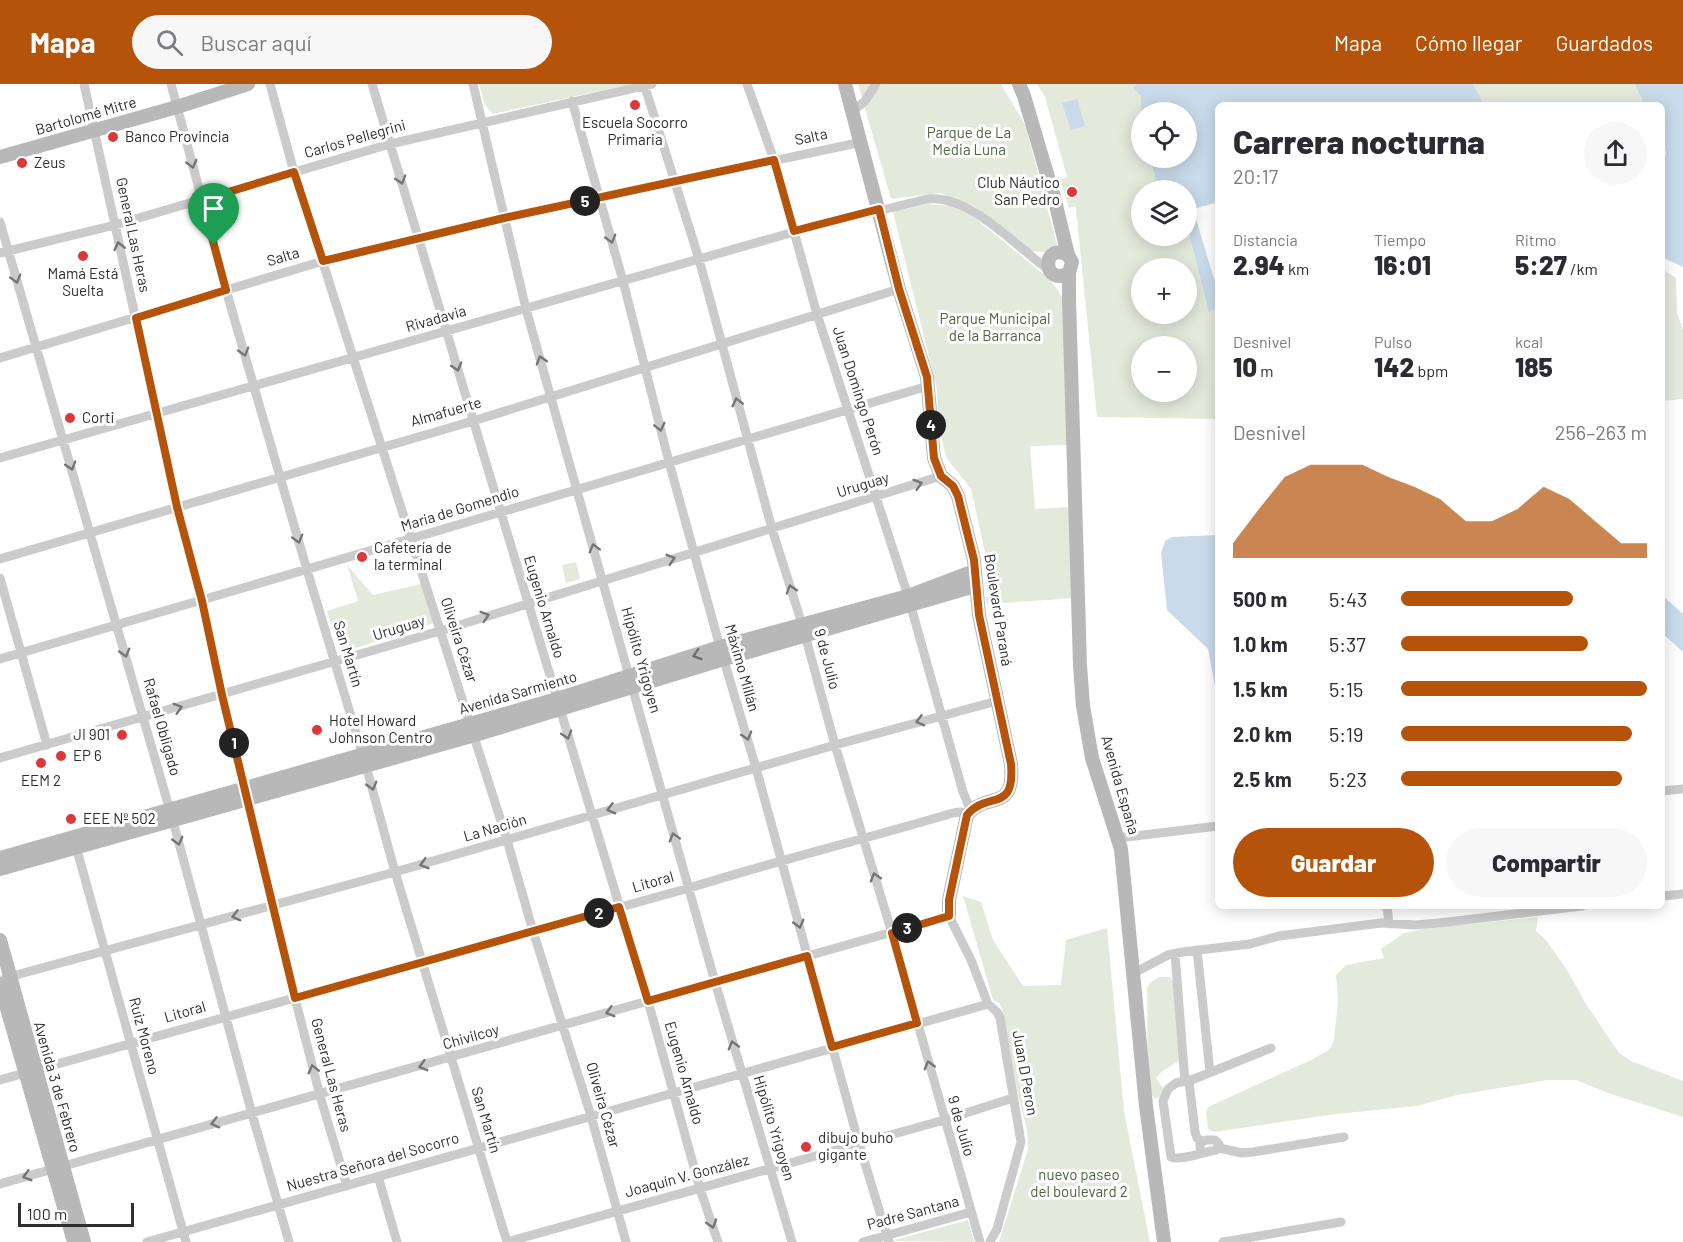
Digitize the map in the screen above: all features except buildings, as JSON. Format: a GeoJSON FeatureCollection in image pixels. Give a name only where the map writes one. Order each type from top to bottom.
{"type":"FeatureCollection","features":[{"type":"Feature","properties":{"kind":"main road","name":"Bartolomé Mitre"},"geometry":{"type":"LineString","coordinates":[[0,157],[177,107],[248,84]]}},
{"type":"Feature","properties":{"kind":"main road","name":"Boulevard Paraná"},"geometry":{"type":"LineString","coordinates":[[845,84],[899,289],[928,386],[933,449],[937,468],[941,476],[953,486],[958,496],[974,560],[979,615],[1011,764],[1010,791],[969,813]]}},
{"type":"Feature","properties":{"kind":"main road","name":"Avenida España"},"geometry":{"type":"LineString","coordinates":[[1019,84],[1052,191],[1060,261],[1069,300],[1083,706],[1092,758],[1118,837],[1134,973],[1147,1116],[1164,1242]]}},
{"type":"Feature","properties":{"kind":"main road","name":"Avenida Sarmiento"},"geometry":{"type":"LineString","coordinates":[[909,600],[974,571]]}},
{"type":"Feature","properties":{"kind":"main road","name":"Avenida Sarmiento"},"geometry":{"type":"LineString","coordinates":[[0,858],[75,842],[364,761],[722,653],[909,600],[975,586]]}},
{"type":"Feature","properties":{"kind":"main road"},"geometry":{"type":"LineString","coordinates":[[949,916],[949,900],[969,813]]}},
{"type":"Feature","properties":{"kind":"main road","name":"Avenida Sarmiento"},"geometry":{"type":"LineString","coordinates":[[0,869],[75,842]]}},
{"type":"Feature","properties":{"kind":"main road","name":"Avenida 3 de Febrero"},"geometry":{"type":"LineString","coordinates":[[0,940],[3,980],[57,1168],[74,1242]]}},
{"type":"Feature","properties":{"kind":"main road","name":"Avenida 3 de Febrero"},"geometry":{"type":"LineString","coordinates":[[57,1168],[84,1242]]}},
{"type":"Feature","properties":{"kind":"street","name":"General Las Heras"},"geometry":{"type":"LineString","coordinates":[[84,84],[96,130],[177,507],[202,601],[272,906],[320,1096],[347,1186]]}},
{"type":"Feature","properties":{"kind":"street","name":"San Martín"},"geometry":{"type":"LineString","coordinates":[[171,84],[253,385],[395,872],[507,1242]]}},
{"type":"Feature","properties":{"kind":"street","name":"Oliveira Cézar"},"geometry":{"type":"LineString","coordinates":[[270,84],[294,172],[473,729],[591,1116],[626,1242]]}},
{"type":"Feature","properties":{"kind":"street","name":"Eugenio Arnaldo"},"geometry":{"type":"LineString","coordinates":[[372,84],[648,1001],[700,1189],[718,1242]]}},
{"type":"Feature","properties":{"kind":"street","name":"Hipólito Yrigoyen"},"geometry":{"type":"LineString","coordinates":[[473,84],[526,309],[715,982],[792,1242]]}},
{"type":"Feature","properties":{"kind":"street","name":"Juan Domingo Perón"},"geometry":{"type":"LineString","coordinates":[[747,84],[774,160],[816,314],[849,409],[909,600],[969,813]]}},
{"type":"Feature","properties":{"kind":"street"},"geometry":{"type":"LineString","coordinates":[[853,111],[865,101],[876,84]]}},
{"type":"Feature","properties":{"kind":"street","name":"Carlos Pellegrini"},"geometry":{"type":"LineString","coordinates":[[4,252],[115,225],[390,144],[647,85]]}},
{"type":"Feature","properties":{"kind":"street","name":"9 de Julio"},"geometry":{"type":"LineString","coordinates":[[647,85],[699,259],[772,529],[892,933],[980,1242]]}},
{"type":"Feature","properties":{"kind":"street","name":"Máximo Millán"},"geometry":{"type":"LineString","coordinates":[[572,101],[623,281],[669,462],[722,653],[756,768],[859,1144],[888,1239]]}},
{"type":"Feature","properties":{"kind":"street","name":"Salta"},"geometry":{"type":"LineString","coordinates":[[0,358],[323,261],[504,218],[862,142]]}},
{"type":"Feature","properties":{"kind":"street","name":"Rivadavia"},"geometry":{"type":"LineString","coordinates":[[0,458],[794,231],[927,199],[943,198],[980,215],[1028,256],[1060,261]]}},
{"type":"Feature","properties":{"kind":"street","name":"Rafael Obligado"},"geometry":{"type":"LineString","coordinates":[[0,222],[4,252],[91,532],[289,1242]]}},
{"type":"Feature","properties":{"kind":"street","name":"Almafuerte"},"geometry":{"type":"LineString","coordinates":[[0,559],[473,421],[899,289]]}},
{"type":"Feature","properties":{"kind":"street","name":"María de Gomendio"},"geometry":{"type":"LineString","coordinates":[[0,659],[412,540],[928,386]]}},
{"type":"Feature","properties":{"kind":"street","name":"Uruguay"},"geometry":{"type":"LineString","coordinates":[[0,758],[440,631],[941,476]]}},
{"type":"Feature","properties":{"kind":"street"},"geometry":{"type":"LineString","coordinates":[[0,578],[47,745]]}},
{"type":"Feature","properties":{"kind":"street","name":"La Nación"},"geometry":{"type":"LineString","coordinates":[[3,980],[395,872],[591,814],[997,701]]}},
{"type":"Feature","properties":{"kind":"street"},"geometry":{"type":"LineString","coordinates":[[1665,791],[1683,789]]}},
{"type":"Feature","properties":{"kind":"street","name":"Litoral"},"geometry":{"type":"LineString","coordinates":[[0,1080],[689,888],[781,859],[863,839],[953,813],[969,813]]}},
{"type":"Feature","properties":{"kind":"street"},"geometry":{"type":"LineString","coordinates":[[1118,837],[1215,826]]}},
{"type":"Feature","properties":{"kind":"street","name":"Ruiz Moreno"},"geometry":{"type":"LineString","coordinates":[[75,842],[186,1242]]}},
{"type":"Feature","properties":{"kind":"street"},"geometry":{"type":"LineString","coordinates":[[1665,897],[1683,894]]}},
{"type":"Feature","properties":{"kind":"street"},"geometry":{"type":"LineString","coordinates":[[1387,909],[1389,924]]}},
{"type":"Feature","properties":{"kind":"street"},"geometry":{"type":"LineString","coordinates":[[1134,973],[1175,954],[1250,944],[1279,936],[1381,923],[1415,925],[1557,909]]}},
{"type":"Feature","properties":{"kind":"street","name":"Chivilcoy"},"geometry":{"type":"LineString","coordinates":[[0,1184],[156,1139],[320,1096],[949,916]]}},
{"type":"Feature","properties":{"kind":"street","name":"Juan D Peron"},"geometry":{"type":"LineString","coordinates":[[949,916],[971,960],[988,1004],[997,1012],[1020,1129],[1020,1152],[997,1229],[990,1242]]}},
{"type":"Feature","properties":{"kind":"street"},"geometry":{"type":"LineString","coordinates":[[1197,950],[1210,1072]]}},
{"type":"Feature","properties":{"kind":"street"},"geometry":{"type":"LineString","coordinates":[[1175,954],[1187,1081],[1195,1132],[1202,1146]]}},
{"type":"Feature","properties":{"kind":"street","name":"Nuestra Señora del Socorro"},"geometry":{"type":"LineString","coordinates":[[147,1242],[988,1004]]}},
{"type":"Feature","properties":{"kind":"street"},"geometry":{"type":"LineString","coordinates":[[1202,1146],[1196,1155],[1176,1159],[1171,1156],[1164,1094],[1171,1085],[1272,1048]]}},
{"type":"Feature","properties":{"kind":"street","name":"Joaquín V. González"},"geometry":{"type":"LineString","coordinates":[[507,1242],[944,1120],[1013,1098]]}},
{"type":"Feature","properties":{"kind":"street"},"geometry":{"type":"LineString","coordinates":[[1202,1146],[1242,1153],[1344,1137]]}},
{"type":"Feature","properties":{"kind":"street"},"geometry":{"type":"LineString","coordinates":[[378,1176],[397,1242]]}},
{"type":"Feature","properties":{"kind":"street","name":"Padre Santana"},"geometry":{"type":"LineString","coordinates":[[863,1242],[888,1239],[971,1212]]}},
{"type":"Feature","properties":{"kind":"street"},"geometry":{"type":"LineString","coordinates":[[1223,1242],[1341,1222]]}},
{"type":"Feature","properties":{"kind":"green space"},"geometry":{"type":"Polygon","coordinates":[[[479,84],[632,84],[493,114],[485,105],[479,84]]]}},
{"type":"Feature","properties":{"kind":"green space","name":"Parque de La Media Luna"},"geometry":{"type":"Polygon","coordinates":[[[858,84],[1001,84],[1025,125],[1057,244],[1044,252],[1029,251],[974,206],[940,193],[891,199],[858,84]]]}},
{"type":"Feature","properties":{"kind":"green space"},"geometry":{"type":"Polygon","coordinates":[[[1037,84],[1137,84],[1133,88],[1142,96],[1142,102],[1131,102],[1131,168],[1152,168],[1156,180],[1131,180],[1131,246],[1197,246],[1197,217],[1215,202],[1215,419],[1097,417],[1076,209],[1075,206],[1069,208],[1060,180],[1067,177],[1045,97],[1037,84]]]}},
{"type":"Feature","properties":{"kind":"green space"},"geometry":{"type":"Polygon","coordinates":[[[1473,84],[1635,84],[1643,102],[1482,102],[1473,84]]]}},
{"type":"Feature","properties":{"kind":"green space","name":"Parque Municipal de la Barranca"},"geometry":{"type":"Polygon","coordinates":[[[926,204],[953,206],[975,218],[1049,279],[1065,302],[1070,445],[1030,446],[1035,509],[1071,507],[1075,598],[987,604],[986,598],[994,593],[971,489],[946,457],[938,424],[937,389],[893,212],[926,204]]]}},
{"type":"Feature","properties":{"kind":"green space"},"geometry":{"type":"Polygon","coordinates":[[[1665,271],[1676,278],[1677,313],[1683,329],[1683,399],[1665,401],[1665,271]]]}},
{"type":"Feature","properties":{"kind":"green space"},"geometry":{"type":"Polygon","coordinates":[[[576,562],[580,579],[566,583],[562,565],[576,562]]]}},
{"type":"Feature","properties":{"kind":"green space"},"geometry":{"type":"Polygon","coordinates":[[[347,565],[373,595],[421,584],[434,623],[340,653],[327,611],[358,601],[347,565]]]}},
{"type":"Feature","properties":{"kind":"green space","name":"nuevo paseo del boulevard 2"},"geometry":{"type":"Polygon","coordinates":[[[963,896],[981,902],[993,940],[1023,986],[1061,985],[1066,940],[1107,928],[1124,1111],[1150,1242],[999,1242],[1028,1149],[1027,1130],[1002,1010],[999,1003],[993,1000],[963,896]]]}},
{"type":"Feature","properties":{"kind":"green space"},"geometry":{"type":"Polygon","coordinates":[[[1538,917],[1536,931],[1546,940],[1569,973],[1586,1004],[1619,1053],[1631,1061],[1683,1081],[1683,1117],[1576,1080],[1548,1080],[1457,1095],[1417,1106],[1336,1114],[1214,1132],[1208,1129],[1206,1112],[1208,1107],[1330,1049],[1334,1040],[1338,1000],[1336,975],[1346,965],[1384,958],[1381,949],[1404,933],[1538,917]]]}},
{"type":"Feature","properties":{"kind":"green space"},"geometry":{"type":"Polygon","coordinates":[[[1159,977],[1170,977],[1178,988],[1183,1058],[1156,1078],[1163,1088],[1163,1095],[1155,1099],[1148,1090],[1147,989],[1149,984],[1159,977]]]}},
{"type":"Feature","properties":{"kind":"green space"},"geometry":{"type":"Polygon","coordinates":[[[968,1220],[974,1242],[891,1241],[968,1220]]]}},
{"type":"Feature","properties":{"kind":"water"},"geometry":{"type":"Polygon","coordinates":[[[1137,84],[1473,84],[1482,102],[1215,102],[1215,309],[1209,312],[1192,246],[1197,246],[1197,180],[1156,180],[1152,168],[1197,168],[1197,102],[1141,102],[1141,96],[1133,88],[1137,84]]]}},
{"type":"Feature","properties":{"kind":"water"},"geometry":{"type":"Polygon","coordinates":[[[1635,84],[1683,84],[1683,267],[1665,258],[1665,102],[1643,102],[1635,84]]]}},
{"type":"Feature","properties":{"kind":"water"},"geometry":{"type":"Polygon","coordinates":[[[1077,99],[1085,126],[1071,130],[1062,103],[1077,99]]]}},
{"type":"Feature","properties":{"kind":"water"},"geometry":{"type":"Polygon","coordinates":[[[1215,535],[1215,687],[1208,649],[1167,610],[1161,553],[1165,541],[1172,537],[1215,535]]]}},
{"type":"Feature","properties":{"kind":"water"},"geometry":{"type":"Polygon","coordinates":[[[1665,598],[1683,614],[1683,652],[1665,636],[1665,598]]]}},
{"type":"Feature","properties":{"kind":"pier"},"geometry":{"type":"Polygon","coordinates":[[[1215,203],[1215,282],[1197,222],[1197,208],[1215,203]]]}},
{"type":"Feature","properties":{"kind":"place","name":"Escuela Socorro Primaria"},"geometry":{"type":"Point","coordinates":[635,105]}},
{"type":"Feature","properties":{"kind":"place","name":"Banco Provincia"},"geometry":{"type":"Point","coordinates":[113,137]}},
{"type":"Feature","properties":{"kind":"place","name":"Zeus"},"geometry":{"type":"Point","coordinates":[22,163]}},
{"type":"Feature","properties":{"kind":"place","name":"Club Náutico San Pedro"},"geometry":{"type":"Point","coordinates":[1072,192]}},
{"type":"Feature","properties":{"kind":"place","name":"Mamá Está Suelta"},"geometry":{"type":"Point","coordinates":[83,256]}},
{"type":"Feature","properties":{"kind":"place","name":"Corti"},"geometry":{"type":"Point","coordinates":[70,418]}},
{"type":"Feature","properties":{"kind":"place","name":"Cafetería de la terminal"},"geometry":{"type":"Point","coordinates":[362,557]}},
{"type":"Feature","properties":{"kind":"place","name":"Hotel Howard Johnson Centro"},"geometry":{"type":"Point","coordinates":[317,730]}},
{"type":"Feature","properties":{"kind":"place","name":"JI 901"},"geometry":{"type":"Point","coordinates":[122,735]}},
{"type":"Feature","properties":{"kind":"place","name":"EP 6"},"geometry":{"type":"Point","coordinates":[61,756]}},
{"type":"Feature","properties":{"kind":"place","name":"EEM 2"},"geometry":{"type":"Point","coordinates":[41,763]}},
{"type":"Feature","properties":{"kind":"place","name":"EEE Nº 502"},"geometry":{"type":"Point","coordinates":[71,819]}},
{"type":"Feature","properties":{"kind":"place","name":"dibujo buho gigante"},"geometry":{"type":"Point","coordinates":[806,1147]}},
{"type":"Feature","properties":{"kind":"route"},"geometry":{"type":"LineString","coordinates":[[774,160],[794,231],[879,209],[899,289],[927,377],[934,458],[941,476],[949,481],[958,496],[974,560],[979,615],[1012,776],[1010,791],[1000,798],[979,806],[967,815],[949,900],[949,916],[892,933],[917,1023],[832,1047],[807,956],[648,1001],[619,907],[295,998],[222,695],[202,601],[177,507],[136,318],[226,290],[214,245],[202,200],[294,172],[323,261],[504,218],[774,160]]}}]}
